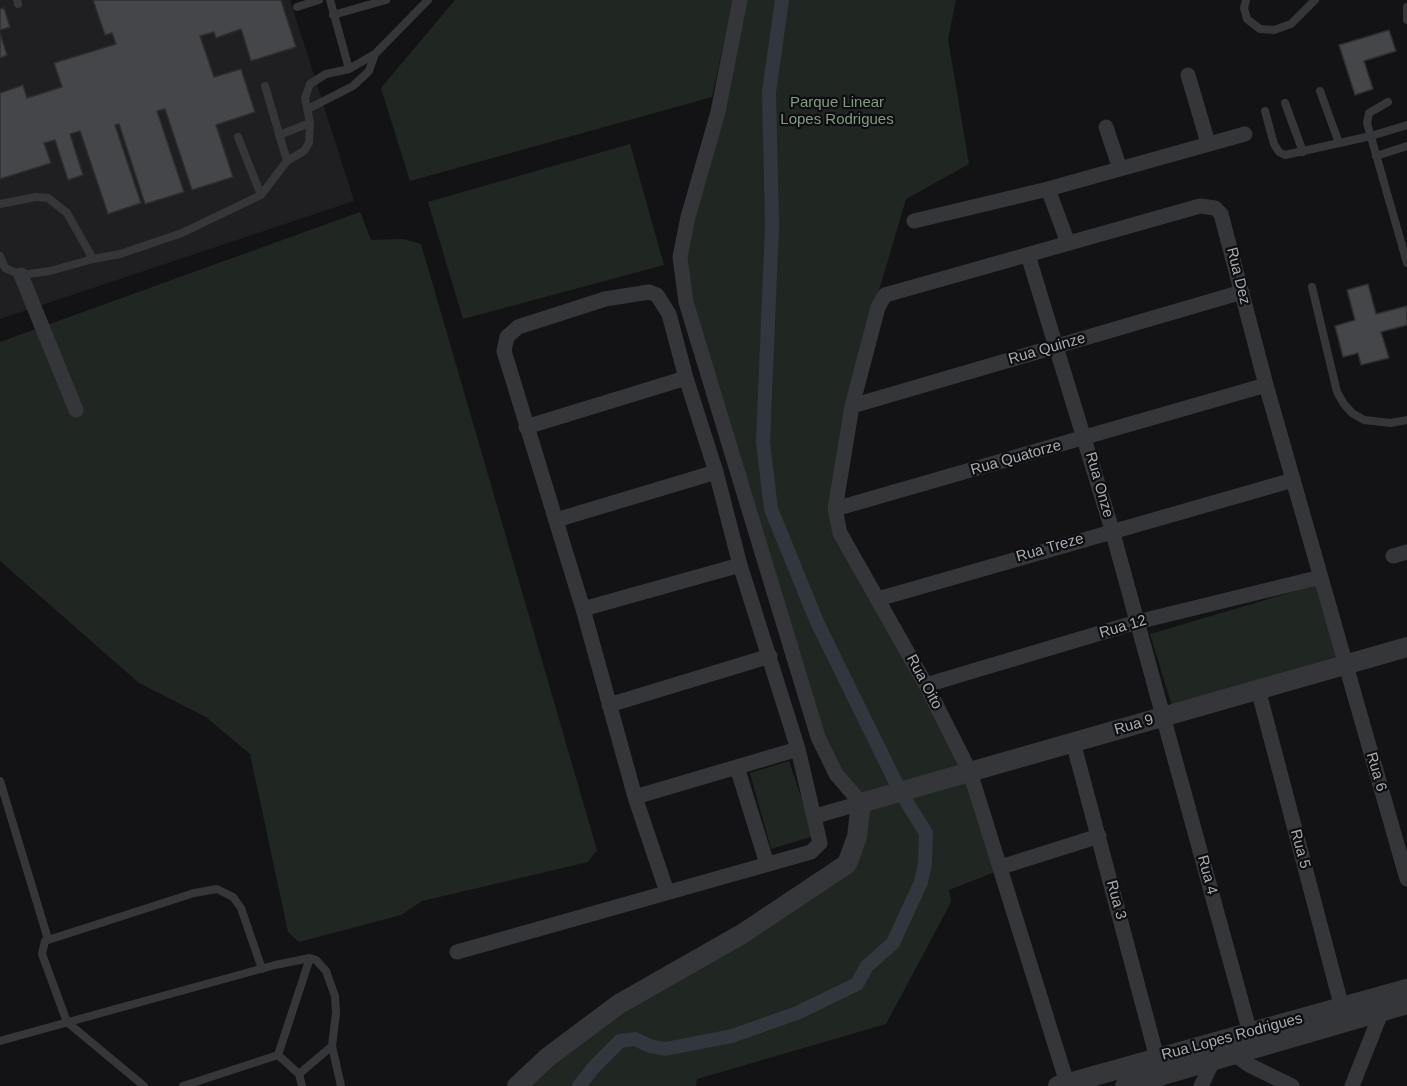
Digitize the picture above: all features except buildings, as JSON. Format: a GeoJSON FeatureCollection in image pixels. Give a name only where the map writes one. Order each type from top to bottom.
{"type":"FeatureCollection","features":[{"type":"Feature","properties":{"kind":"street"},"geometry":{"type":"LineString","coordinates":[[517,1086],[555,1051],[619,1004],[742,934],[847,864],[857,837],[861,803],[836,774],[818,737],[686,302],[680,257],[688,217],[718,112],[740,0]]}},
{"type":"Feature","properties":{"kind":"street"},"geometry":{"type":"LineString","coordinates":[[1188,75],[1208,143]]}},
{"type":"Feature","properties":{"kind":"street"},"geometry":{"type":"LineString","coordinates":[[1106,127],[1120,168]]}},
{"type":"Feature","properties":{"kind":"street"},"geometry":{"type":"LineString","coordinates":[[914,221],[1048,189],[1245,134]]}},
{"type":"Feature","properties":{"kind":"street"},"geometry":{"type":"LineString","coordinates":[[1048,189],[1068,243]]}},
{"type":"Feature","properties":{"kind":"street","name":"Rua Dez"},"geometry":{"type":"LineString","coordinates":[[896,291],[1200,206],[1215,208],[1227,229],[1266,385],[1345,665]]}},
{"type":"Feature","properties":{"kind":"street","name":"Rua Onze"},"geometry":{"type":"LineString","coordinates":[[1028,255],[1112,530],[1163,716]]}},
{"type":"Feature","properties":{"kind":"street"},"geometry":{"type":"LineString","coordinates":[[21,275],[76,410]]}},
{"type":"Feature","properties":{"kind":"street","name":"Rua Oito"},"geometry":{"type":"LineString","coordinates":[[896,291],[885,295],[878,307],[852,406],[835,509],[840,533],[926,685],[970,772],[1001,867],[1063,1085]]}},
{"type":"Feature","properties":{"kind":"street"},"geometry":{"type":"LineString","coordinates":[[457,952],[767,864],[816,849],[820,843],[816,816],[798,749],[771,656],[740,565],[716,472],[686,378],[669,314],[657,295],[650,292],[605,299],[518,327],[507,337],[504,344],[506,359],[526,427],[583,609],[635,797],[667,892]]}},
{"type":"Feature","properties":{"kind":"street","name":"Rua Quinze"},"geometry":{"type":"LineString","coordinates":[[852,406],[1242,292]]}},
{"type":"Feature","properties":{"kind":"street"},"geometry":{"type":"LineString","coordinates":[[526,427],[686,378]]}},
{"type":"Feature","properties":{"kind":"street","name":"Rua Quatorze"},"geometry":{"type":"LineString","coordinates":[[835,509],[1085,439],[1266,385]]}},
{"type":"Feature","properties":{"kind":"street"},"geometry":{"type":"LineString","coordinates":[[556,520],[716,472]]}},
{"type":"Feature","properties":{"kind":"street","name":"Rua Treze"},"geometry":{"type":"LineString","coordinates":[[878,598],[1293,480]]}},
{"type":"Feature","properties":{"kind":"street"},"geometry":{"type":"LineString","coordinates":[[583,609],[740,565]]}},
{"type":"Feature","properties":{"kind":"street","name":"Rua 12"},"geometry":{"type":"LineString","coordinates":[[926,685],[1137,622],[1321,577]]}},
{"type":"Feature","properties":{"kind":"street","name":"Rua 9"},"geometry":{"type":"LineString","coordinates":[[861,803],[1407,647]]}},
{"type":"Feature","properties":{"kind":"street"},"geometry":{"type":"LineString","coordinates":[[609,705],[771,656]]}},
{"type":"Feature","properties":{"kind":"street","name":"Rua 6"},"geometry":{"type":"LineString","coordinates":[[1345,665],[1407,879]]}},
{"type":"Feature","properties":{"kind":"street","name":"Rua 5"},"geometry":{"type":"LineString","coordinates":[[1258,689],[1342,1008]]}},
{"type":"Feature","properties":{"kind":"street","name":"Rua 4"},"geometry":{"type":"LineString","coordinates":[[1163,716],[1250,1033]]}},
{"type":"Feature","properties":{"kind":"street","name":"Rua 3"},"geometry":{"type":"LineString","coordinates":[[1073,742],[1157,1058]]}},
{"type":"Feature","properties":{"kind":"street"},"geometry":{"type":"LineString","coordinates":[[635,797],[798,749]]}},
{"type":"Feature","properties":{"kind":"street"},"geometry":{"type":"LineString","coordinates":[[737,767],[767,864]]}},
{"type":"Feature","properties":{"kind":"street"},"geometry":{"type":"LineString","coordinates":[[816,816],[861,803]]}},
{"type":"Feature","properties":{"kind":"street"},"geometry":{"type":"LineString","coordinates":[[1001,867],[1099,836]]}},
{"type":"Feature","properties":{"kind":"street","name":"Rua Lopes Rodrigues"},"geometry":{"type":"LineString","coordinates":[[1063,1085],[1132,1078],[1235,1055],[1378,1006],[1407,989]]}},
{"type":"Feature","properties":{"kind":"street","name":"Rua Lopes Rodrigues"},"geometry":{"type":"LineString","coordinates":[[1132,1078],[1157,1058],[1342,1008],[1407,1004]]}},
{"type":"Feature","properties":{"kind":"street"},"geometry":{"type":"LineString","coordinates":[[1352,1086],[1378,1006]]}},
{"type":"Feature","properties":{"kind":"street"},"geometry":{"type":"LineString","coordinates":[[1235,1055],[1249,1065],[1292,1086]]}},
{"type":"Feature","properties":{"kind":"street"},"geometry":{"type":"LineString","coordinates":[[1201,1086],[1213,1061]]}},
{"type":"Feature","properties":{"kind":"lane"},"geometry":{"type":"LineString","coordinates":[[297,7],[319,0]]}},
{"type":"Feature","properties":{"kind":"lane"},"geometry":{"type":"LineString","coordinates":[[330,0],[349,69]]}},
{"type":"Feature","properties":{"kind":"lane"},"geometry":{"type":"LineString","coordinates":[[333,15],[386,0]]}},
{"type":"Feature","properties":{"kind":"lane"},"geometry":{"type":"LineString","coordinates":[[0,256],[5,268],[21,275],[50,272],[93,259],[120,254],[182,233],[261,195],[287,161],[304,151],[309,143],[310,123],[305,98],[310,84],[326,74],[349,69],[375,54],[428,0]]}},
{"type":"Feature","properties":{"kind":"lane"},"geometry":{"type":"LineString","coordinates":[[1246,0],[1244,8],[1247,19],[1260,29],[1274,30],[1291,24],[1315,0]]}},
{"type":"Feature","properties":{"kind":"lane"},"geometry":{"type":"LineString","coordinates":[[1407,7],[1407,20]]}},
{"type":"Feature","properties":{"kind":"lane"},"geometry":{"type":"LineString","coordinates":[[308,109],[353,86],[369,71],[375,54]]}},
{"type":"Feature","properties":{"kind":"lane"},"geometry":{"type":"LineString","coordinates":[[265,86],[287,161]]}},
{"type":"Feature","properties":{"kind":"lane"},"geometry":{"type":"LineString","coordinates":[[1320,92],[1339,143]]}},
{"type":"Feature","properties":{"kind":"lane"},"geometry":{"type":"LineString","coordinates":[[1388,102],[1369,113],[1367,123],[1407,263]]}},
{"type":"Feature","properties":{"kind":"lane"},"geometry":{"type":"LineString","coordinates":[[1285,103],[1303,152]]}},
{"type":"Feature","properties":{"kind":"lane"},"geometry":{"type":"LineString","coordinates":[[1266,111],[1274,144],[1279,152],[1285,155],[1371,136],[1407,125]]}},
{"type":"Feature","properties":{"kind":"lane"},"geometry":{"type":"LineString","coordinates":[[279,135],[310,123]]}},
{"type":"Feature","properties":{"kind":"lane"},"geometry":{"type":"LineString","coordinates":[[238,137],[261,195]]}},
{"type":"Feature","properties":{"kind":"lane"},"geometry":{"type":"LineString","coordinates":[[1376,156],[1407,146]]}},
{"type":"Feature","properties":{"kind":"lane"},"geometry":{"type":"LineString","coordinates":[[0,204],[36,197],[48,198],[67,213],[93,259]]}},
{"type":"Feature","properties":{"kind":"lane"},"geometry":{"type":"LineString","coordinates":[[1312,287],[1337,392],[1344,404],[1352,413],[1378,423],[1407,420]]}},
{"type":"Feature","properties":{"kind":"lane"},"geometry":{"type":"LineString","coordinates":[[0,782],[48,939]]}},
{"type":"Feature","properties":{"kind":"lane"},"geometry":{"type":"LineString","coordinates":[[144,1086],[67,1022],[42,954],[45,941],[194,893],[217,889],[233,897],[241,908],[262,969]]}},
{"type":"Feature","properties":{"kind":"lane"},"geometry":{"type":"LineString","coordinates":[[278,1055],[310,958]]}},
{"type":"Feature","properties":{"kind":"lane"},"geometry":{"type":"LineString","coordinates":[[0,1041],[310,958],[326,970],[334,996],[336,1013],[332,1046],[340,1086]]}},
{"type":"Feature","properties":{"kind":"lane"},"geometry":{"type":"LineString","coordinates":[[299,1074],[332,1046]]}},
{"type":"Feature","properties":{"kind":"lane"},"geometry":{"type":"LineString","coordinates":[[183,1086],[278,1055],[288,1061],[299,1074],[302,1086]]}},
{"type":"Feature","properties":{"kind":"shaded area"},"geometry":{"type":"Polygon","coordinates":[[[0,0],[290,0],[354,201],[0,319],[0,0]]]}},
{"type":"Feature","properties":{"kind":"green space"},"geometry":{"type":"Polygon","coordinates":[[[455,0],[733,0],[712,97],[410,181],[381,88],[455,0]]]}},
{"type":"Feature","properties":{"kind":"green space","name":"Parque Linear Lopes Rodrigues"},"geometry":{"type":"Polygon","coordinates":[[[743,0],[956,0],[948,39],[969,164],[906,199],[877,297],[833,508],[928,684],[1005,868],[949,890],[951,902],[886,1024],[697,1079],[696,1086],[509,1086],[844,865],[859,815],[835,777],[687,301],[682,255],[743,0]]]}},
{"type":"Feature","properties":{"kind":"green space"},"geometry":{"type":"Polygon","coordinates":[[[630,144],[664,265],[463,319],[428,202],[630,144]]]}},
{"type":"Feature","properties":{"kind":"green space"},"geometry":{"type":"Polygon","coordinates":[[[360,212],[371,240],[403,239],[421,244],[597,850],[588,862],[422,901],[401,915],[299,942],[288,932],[250,754],[206,717],[139,683],[0,561],[0,342],[360,212]]]}},
{"type":"Feature","properties":{"kind":"green space"},"geometry":{"type":"Polygon","coordinates":[[[1316,585],[1338,656],[1172,706],[1150,634],[1316,585]]]}},
{"type":"Feature","properties":{"kind":"green space"},"geometry":{"type":"Polygon","coordinates":[[[789,761],[814,836],[771,849],[750,773],[789,761]]]}},
{"type":"Feature","properties":{"kind":"waterway"},"geometry":{"type":"LineString","coordinates":[[782,0],[769,92],[772,226],[763,442],[771,509],[817,622],[896,783]]}},
{"type":"Feature","properties":{"kind":"waterway"},"geometry":{"type":"LineString","coordinates":[[579,1086],[620,1041],[635,1039],[650,1046],[665,1049],[732,1036],[797,1013],[857,984],[867,966],[893,943],[921,882],[925,864],[926,833],[906,801]]}}]}
